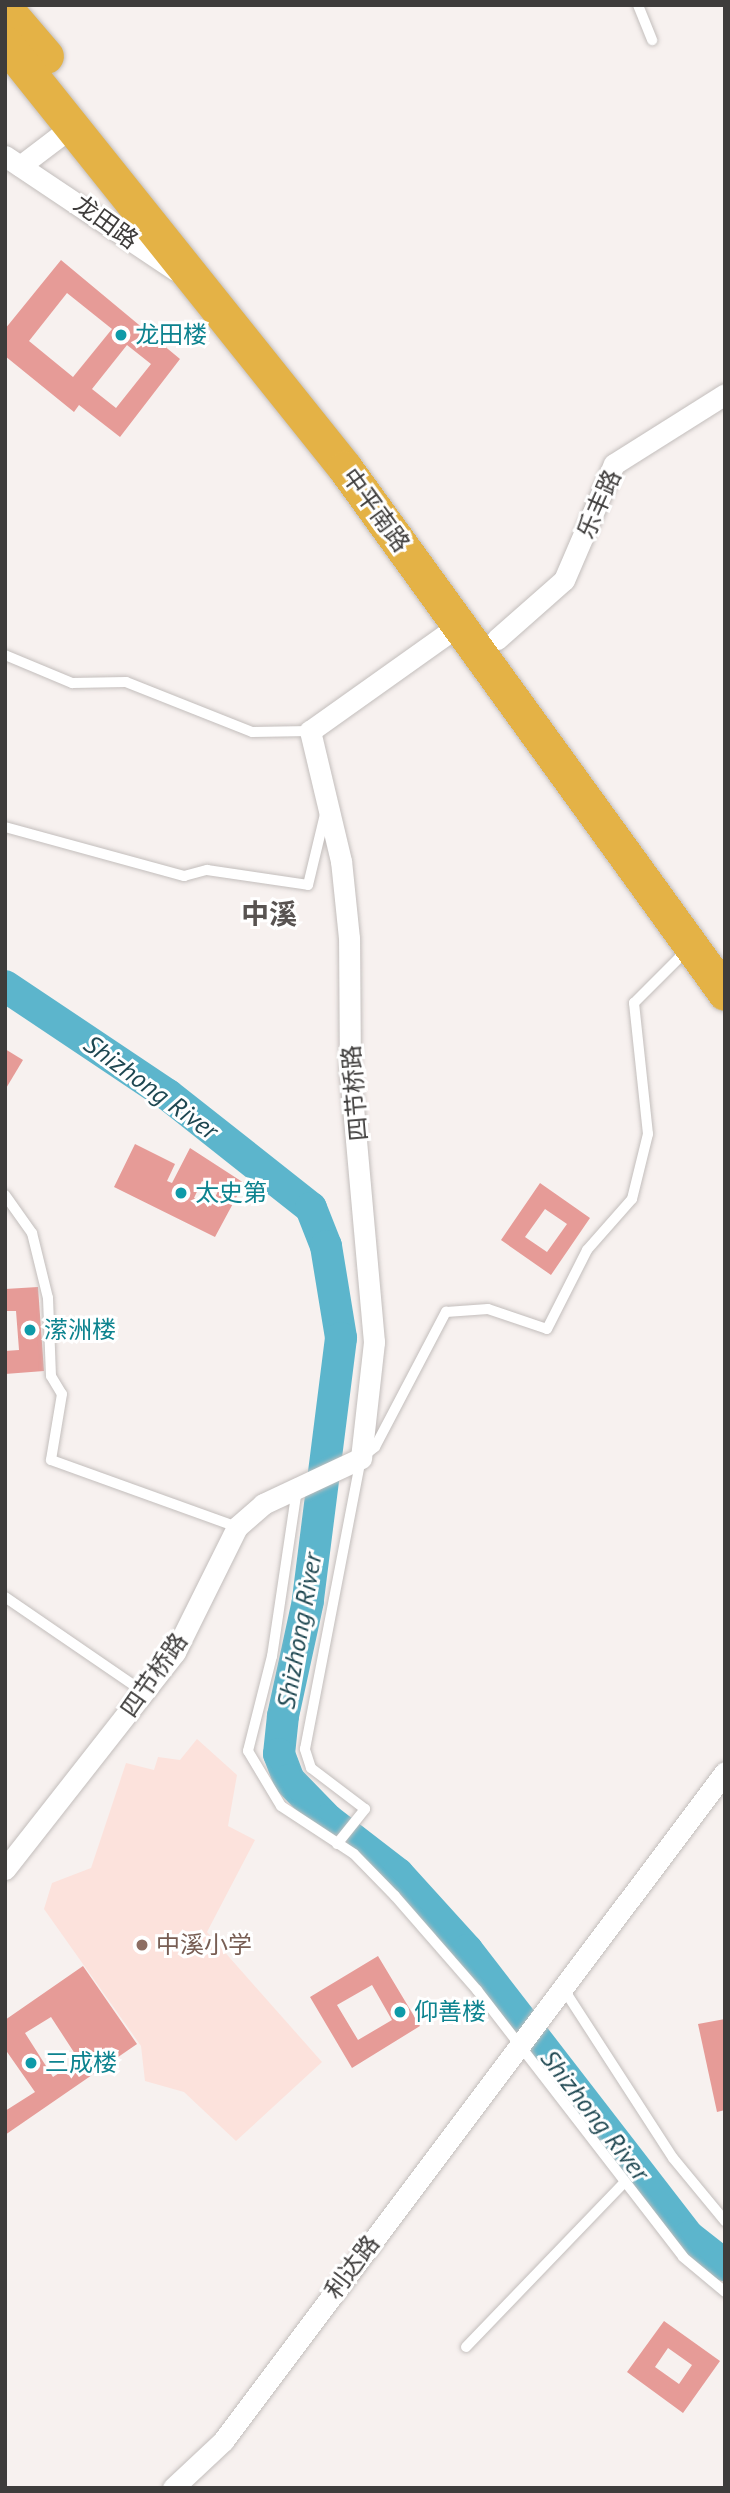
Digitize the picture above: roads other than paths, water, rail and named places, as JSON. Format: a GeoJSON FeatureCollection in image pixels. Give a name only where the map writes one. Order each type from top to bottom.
{"type":"FeatureCollection","features":[{"type":"Feature","properties":{"kind":"highway"},"geometry":{"type":"LineString","coordinates":[[5,8],[355,443],[725,956]]}},
{"type":"Feature","properties":{"kind":"highway","name":"中平南路"},"geometry":{"type":"LineString","coordinates":[[5,43],[205,289],[459,625],[725,993]]}},
{"type":"Feature","properties":{"kind":"street"},"geometry":{"type":"LineString","coordinates":[[13,161],[74,125]]}},
{"type":"Feature","properties":{"kind":"street","name":"龙田路"},"geometry":{"type":"LineString","coordinates":[[13,161],[205,289]]}},
{"type":"Feature","properties":{"kind":"street","name":"乐丰路"},"geometry":{"type":"LineString","coordinates":[[497,639],[564,580],[614,464],[725,394]]}},
{"type":"Feature","properties":{"kind":"street"},"geometry":{"type":"LineString","coordinates":[[310,731],[459,625]]}},
{"type":"Feature","properties":{"kind":"street","name":"四节桥路"},"geometry":{"type":"LineString","coordinates":[[5,1869],[175,1652],[237,1527],[298,1486],[361,1458],[373,1314],[350,1074],[349,938],[341,861],[325,814],[310,731]]}},
{"type":"Feature","properties":{"kind":"street"},"geometry":{"type":"LineString","coordinates":[[561,1991],[725,1772]]}},
{"type":"Feature","properties":{"kind":"street","name":"利达路"},"geometry":{"type":"LineString","coordinates":[[173,2488],[223,2441],[561,1991]]}},
{"type":"Feature","properties":{"kind":"lane"},"geometry":{"type":"LineString","coordinates":[[638,5],[652,40]]}},
{"type":"Feature","properties":{"kind":"lane"},"geometry":{"type":"LineString","coordinates":[[5,655],[72,683],[127,682],[252,732],[310,731]]}},
{"type":"Feature","properties":{"kind":"lane"},"geometry":{"type":"LineString","coordinates":[[5,827],[184,876],[207,870],[308,885],[325,814]]}},
{"type":"Feature","properties":{"kind":"lane"},"geometry":{"type":"LineString","coordinates":[[337,1843],[365,1809],[311,1768],[304,1749],[361,1458],[375,1447],[446,1312],[488,1309],[548,1329],[587,1250],[632,1199],[648,1134],[634,1003],[691,946]]}},
{"type":"Feature","properties":{"kind":"lane"},"geometry":{"type":"LineString","coordinates":[[5,1195],[32,1233],[48,1298],[51,1376],[62,1394],[51,1460],[237,1527]]}},
{"type":"Feature","properties":{"kind":"lane"},"geometry":{"type":"LineString","coordinates":[[298,1486],[272,1656],[248,1751],[281,1806],[337,1843],[404,1906],[520,2043],[623,2184],[683,2258],[725,2292]]}},
{"type":"Feature","properties":{"kind":"lane"},"geometry":{"type":"LineString","coordinates":[[5,1597],[145,1693]]}},
{"type":"Feature","properties":{"kind":"lane"},"geometry":{"type":"LineString","coordinates":[[561,1991],[667,2148],[725,2221]]}},
{"type":"Feature","properties":{"kind":"lane"},"geometry":{"type":"LineString","coordinates":[[466,2347],[623,2184]]}},
{"type":"Feature","properties":{"kind":"waterway","name":"Shizhong River"},"geometry":{"type":"LineString","coordinates":[[5,986],[168,1095],[311,1208],[326,1246],[341,1338],[308,1601],[283,1716],[279,1754],[289,1780],[328,1820],[398,1874],[467,1950],[689,2237],[725,2265]]}},
{"type":"Feature","properties":{"kind":"place","name":"龙田楼"},"geometry":{"type":"Point","coordinates":[121,335]}},
{"type":"Feature","properties":{"kind":"place","name":"太史第"},"geometry":{"type":"Point","coordinates":[181,1193]}},
{"type":"Feature","properties":{"kind":"place","name":"潆洲楼"},"geometry":{"type":"Point","coordinates":[30,1330]}},
{"type":"Feature","properties":{"kind":"place","name":"中溪小学"},"geometry":{"type":"Point","coordinates":[142,1945]}},
{"type":"Feature","properties":{"kind":"place","name":"仰善楼"},"geometry":{"type":"Point","coordinates":[400,2012]}},
{"type":"Feature","properties":{"kind":"place","name":"三成楼"},"geometry":{"type":"Point","coordinates":[31,2063]}},
{"type":"Feature","properties":{"kind":"district","name":"中溪"},"geometry":{"type":"Point","coordinates":[269,914]}}]}
